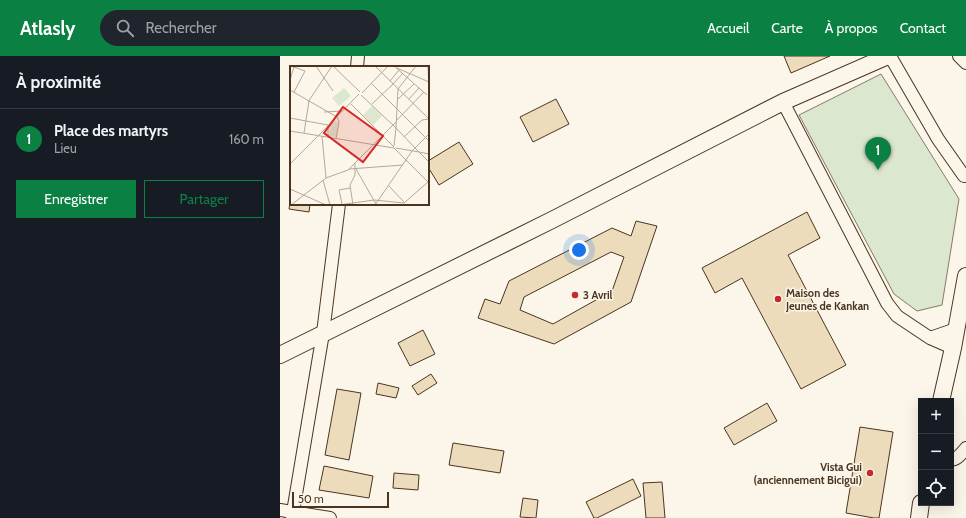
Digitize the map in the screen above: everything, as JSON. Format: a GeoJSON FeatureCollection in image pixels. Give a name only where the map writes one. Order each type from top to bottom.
{"type":"FeatureCollection","features":[{"type":"Feature","properties":{"kind":"main road"},"geometry":{"type":"LineString","coordinates":[[280,355],[559,217],[783,102],[889,56]]}},
{"type":"Feature","properties":{"kind":"main road"},"geometry":{"type":"LineString","coordinates":[[942,398],[960,347],[966,276]]}},
{"type":"Feature","properties":{"kind":"main road"},"geometry":{"type":"LineString","coordinates":[[919,518],[921,506]]}},
{"type":"Feature","properties":{"kind":"street"},"geometry":{"type":"LineString","coordinates":[[357,66],[358,56]]}},
{"type":"Feature","properties":{"kind":"street"},"geometry":{"type":"LineString","coordinates":[[889,56],[938,140],[964,176],[966,176]]}},
{"type":"Feature","properties":{"kind":"street"},"geometry":{"type":"LineString","coordinates":[[959,56],[966,63]]}},
{"type":"Feature","properties":{"kind":"street"},"geometry":{"type":"LineString","coordinates":[[783,102],[887,303],[897,316],[930,338],[960,347]]}},
{"type":"Feature","properties":{"kind":"street"},"geometry":{"type":"LineString","coordinates":[[292,515],[323,333],[339,205]]}},
{"type":"Feature","properties":{"kind":"street"},"geometry":{"type":"LineString","coordinates":[[930,338],[961,328]]}},
{"type":"Feature","properties":{"kind":"street"},"geometry":{"type":"LineString","coordinates":[[954,460],[960,456],[966,448]]}},
{"type":"Feature","properties":{"kind":"street"},"geometry":{"type":"LineString","coordinates":[[280,510],[292,515],[330,518]]}},
{"type":"Feature","properties":{"kind":"green space"},"geometry":{"type":"Polygon","coordinates":[[[881,74],[959,199],[942,305],[917,311],[894,294],[799,115],[881,74]]]}},
{"type":"Feature","properties":{"kind":"building"},"geometry":{"type":"Polygon","coordinates":[[[784,56],[830,56],[791,73],[784,56]]]}},
{"type":"Feature","properties":{"kind":"building"},"geometry":{"type":"Polygon","coordinates":[[[556,99],[569,124],[533,142],[520,117],[556,99]]]}},
{"type":"Feature","properties":{"kind":"building"},"geometry":{"type":"Polygon","coordinates":[[[459,142],[473,164],[439,185],[429,169],[429,160],[459,142]]]}},
{"type":"Feature","properties":{"kind":"building"},"geometry":{"type":"Polygon","coordinates":[[[290,202],[290,205],[310,205],[309,212],[289,209],[290,202]]]}},
{"type":"Feature","properties":{"kind":"building"},"geometry":{"type":"Polygon","coordinates":[[[807,212],[820,238],[788,255],[846,365],[801,389],[742,278],[715,293],[702,268],[807,212]]]}},
{"type":"Feature","properties":{"kind":"building"},"geometry":{"type":"Polygon","coordinates":[[[636,221],[657,226],[631,302],[554,344],[478,318],[485,299],[500,304],[509,281],[612,228],[631,236],[636,221]],[[611,252],[524,297],[520,310],[553,324],[612,291],[624,257],[611,252]]]}},
{"type":"Feature","properties":{"kind":"building"},"geometry":{"type":"Polygon","coordinates":[[[423,330],[435,354],[410,366],[398,343],[423,330]]]}},
{"type":"Feature","properties":{"kind":"building"},"geometry":{"type":"Polygon","coordinates":[[[431,374],[437,383],[418,395],[412,386],[431,374]]]}},
{"type":"Feature","properties":{"kind":"building"},"geometry":{"type":"Polygon","coordinates":[[[378,383],[399,388],[396,398],[376,394],[378,383]]]}},
{"type":"Feature","properties":{"kind":"building"},"geometry":{"type":"Polygon","coordinates":[[[337,389],[361,393],[349,460],[325,455],[337,389]]]}},
{"type":"Feature","properties":{"kind":"building"},"geometry":{"type":"Polygon","coordinates":[[[767,403],[777,421],[734,445],[724,428],[767,403]]]}},
{"type":"Feature","properties":{"kind":"building","name":"Vista Gui (anciennement Bicigui)"},"geometry":{"type":"Polygon","coordinates":[[[860,427],[893,432],[879,518],[846,513],[860,427]]]}},
{"type":"Feature","properties":{"kind":"building"},"geometry":{"type":"Polygon","coordinates":[[[453,443],[504,451],[500,473],[449,465],[453,443]]]}},
{"type":"Feature","properties":{"kind":"building"},"geometry":{"type":"Polygon","coordinates":[[[324,466],[373,476],[369,498],[319,490],[324,466]]]}},
{"type":"Feature","properties":{"kind":"building"},"geometry":{"type":"Polygon","coordinates":[[[394,473],[419,475],[418,490],[393,488],[394,473]]]}},
{"type":"Feature","properties":{"kind":"building"},"geometry":{"type":"Polygon","coordinates":[[[633,479],[641,496],[597,518],[594,518],[586,502],[633,479]]]}},
{"type":"Feature","properties":{"kind":"building"},"geometry":{"type":"Polygon","coordinates":[[[662,482],[665,518],[646,518],[643,483],[662,482]]]}},
{"type":"Feature","properties":{"kind":"building"},"geometry":{"type":"Polygon","coordinates":[[[523,498],[538,500],[536,518],[520,517],[523,498]]]}},
{"type":"Feature","properties":{"kind":"place","name":"Place des martyrs"},"geometry":{"type":"Point","coordinates":[878,170]}},
{"type":"Feature","properties":{"kind":"place","name":"3 Avril"},"geometry":{"type":"Point","coordinates":[575,295]}},
{"type":"Feature","properties":{"kind":"place","name":"Maison des Jeunes de Kankan"},"geometry":{"type":"Point","coordinates":[778,299]}},
{"type":"Feature","properties":{"kind":"place","name":"Vista Gui (anciennement Bicigui)"},"geometry":{"type":"Point","coordinates":[870,473]}}]}
